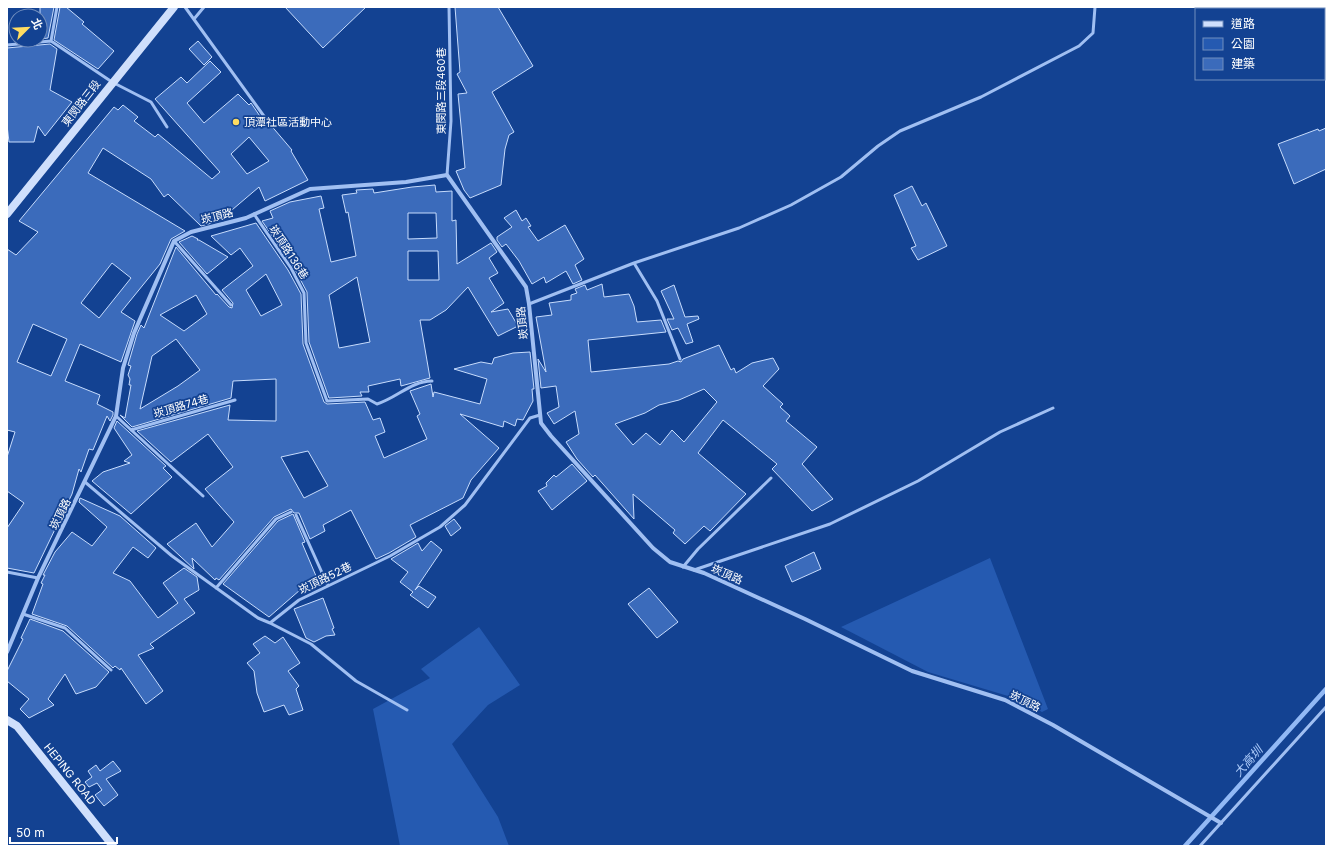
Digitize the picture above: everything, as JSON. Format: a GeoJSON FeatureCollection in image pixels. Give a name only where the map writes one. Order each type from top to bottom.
{"type":"FeatureCollection","features":[{"type":"Feature","properties":{"kind":"main road","name":"東閔路三段"},"geometry":{"type":"LineString","coordinates":[[7,214],[174,7]]}},
{"type":"Feature","properties":{"kind":"main road","name":"HEPING ROAD"},"geometry":{"type":"LineString","coordinates":[[7,720],[17,726],[113,846]]}},
{"type":"Feature","properties":{"kind":"street","name":"崁頂路"},"geometry":{"type":"LineString","coordinates":[[7,652],[38,578],[86,482],[116,416],[123,368],[134,333],[174,241],[191,232],[254,214],[310,189],[406,182],[447,175],[526,288],[529,304],[541,423],[551,436],[653,548],[670,562],[694,570],[805,619],[912,671],[1005,700],[1053,725],[1221,824]]}},
{"type":"Feature","properties":{"kind":"lane"},"geometry":{"type":"LineString","coordinates":[[51,41],[57,7]]}},
{"type":"Feature","properties":{"kind":"lane"},"geometry":{"type":"LineString","coordinates":[[185,7],[266,119]]}},
{"type":"Feature","properties":{"kind":"lane"},"geometry":{"type":"LineString","coordinates":[[194,19],[204,7]]}},
{"type":"Feature","properties":{"kind":"lane","name":"東閔路三段460巷"},"geometry":{"type":"LineString","coordinates":[[447,175],[451,121],[449,7]]}},
{"type":"Feature","properties":{"kind":"lane"},"geometry":{"type":"LineString","coordinates":[[529,304],[634,262],[740,228],[791,205],[841,177],[878,146],[900,131],[982,97],[1079,46],[1093,33],[1095,7]]}},
{"type":"Feature","properties":{"kind":"lane"},"geometry":{"type":"LineString","coordinates":[[7,45],[51,41],[112,82],[151,102],[167,127]]}},
{"type":"Feature","properties":{"kind":"lane","name":"崁頂路136巷"},"geometry":{"type":"LineString","coordinates":[[254,214],[291,268],[304,293],[306,344],[327,401],[368,399],[377,404],[389,400],[422,381],[432,382]]}},
{"type":"Feature","properties":{"kind":"lane"},"geometry":{"type":"LineString","coordinates":[[174,241],[231,305]]}},
{"type":"Feature","properties":{"kind":"lane"},"geometry":{"type":"LineString","coordinates":[[634,262],[657,301],[680,359]]}},
{"type":"Feature","properties":{"kind":"lane","name":"崁頂路74巷"},"geometry":{"type":"LineString","coordinates":[[131,430],[235,400]]}},
{"type":"Feature","properties":{"kind":"lane"},"geometry":{"type":"LineString","coordinates":[[694,570],[830,524],[918,481],[1000,432],[1053,408]]}},
{"type":"Feature","properties":{"kind":"lane","name":"崁頂路52巷"},"geometry":{"type":"LineString","coordinates":[[270,623],[299,600],[390,556],[440,527],[465,505],[530,418],[540,415]]}},
{"type":"Feature","properties":{"kind":"lane"},"geometry":{"type":"LineString","coordinates":[[116,416],[203,496]]}},
{"type":"Feature","properties":{"kind":"lane"},"geometry":{"type":"LineString","coordinates":[[683,566],[698,549],[771,478]]}},
{"type":"Feature","properties":{"kind":"lane"},"geometry":{"type":"LineString","coordinates":[[86,482],[172,556],[258,618],[312,644],[356,681],[407,710]]}},
{"type":"Feature","properties":{"kind":"lane"},"geometry":{"type":"LineString","coordinates":[[216,588],[276,519],[291,512]]}},
{"type":"Feature","properties":{"kind":"lane"},"geometry":{"type":"LineString","coordinates":[[296,515],[328,586]]}},
{"type":"Feature","properties":{"kind":"lane"},"geometry":{"type":"LineString","coordinates":[[7,572],[38,578]]}},
{"type":"Feature","properties":{"kind":"lane"},"geometry":{"type":"LineString","coordinates":[[23,614],[64,628],[111,670]]}},
{"type":"Feature","properties":{"kind":"lane"},"geometry":{"type":"LineString","coordinates":[[1200,846],[1326,707]]}},
{"type":"Feature","properties":{"kind":"green space"},"geometry":{"type":"Polygon","coordinates":[[[990,558],[1048,709],[1042,712],[1018,699],[928,672],[841,627],[990,558]]]}},
{"type":"Feature","properties":{"kind":"green space"},"geometry":{"type":"Polygon","coordinates":[[[479,627],[520,685],[488,705],[452,744],[498,817],[509,846],[400,846],[373,709],[430,678],[421,669],[479,627]]]}},
{"type":"Feature","properties":{"kind":"building"},"geometry":{"type":"Polygon","coordinates":[[[54,7],[48,38],[48,8],[40,8],[54,7]]]}},
{"type":"Feature","properties":{"kind":"building"},"geometry":{"type":"Polygon","coordinates":[[[60,7],[66,7],[84,22],[82,24],[114,51],[98,69],[54,40],[60,7]]]}},
{"type":"Feature","properties":{"kind":"building"},"geometry":{"type":"Polygon","coordinates":[[[285,7],[366,7],[323,48],[285,7]]]}},
{"type":"Feature","properties":{"kind":"building"},"geometry":{"type":"Polygon","coordinates":[[[455,7],[498,7],[533,66],[492,92],[514,132],[509,135],[505,149],[501,185],[470,198],[464,190],[456,171],[465,168],[458,94],[467,93],[457,74],[460,72],[455,7]]]}},
{"type":"Feature","properties":{"kind":"building"},"geometry":{"type":"Polygon","coordinates":[[[198,41],[212,57],[204,65],[189,49],[198,41]]]}},
{"type":"Feature","properties":{"kind":"building"},"geometry":{"type":"Polygon","coordinates":[[[48,44],[57,49],[50,90],[72,102],[45,136],[38,126],[34,142],[9,142],[7,125],[7,48],[48,48],[48,44]]]}},
{"type":"Feature","properties":{"kind":"building"},"geometry":{"type":"Polygon","coordinates":[[[210,61],[221,72],[187,103],[204,123],[238,94],[249,105],[251,103],[266,125],[269,123],[292,150],[291,151],[308,180],[265,201],[259,187],[219,221],[201,226],[168,194],[164,197],[151,179],[103,148],[88,173],[185,231],[171,239],[160,264],[121,312],[135,321],[121,362],[80,344],[65,381],[100,395],[97,404],[113,412],[113,415],[110,421],[107,416],[93,450],[89,449],[81,472],[79,469],[72,494],[34,573],[7,568],[7,528],[24,503],[7,491],[7,457],[15,432],[7,430],[7,249],[16,255],[38,232],[19,221],[114,107],[118,110],[123,105],[138,117],[134,121],[155,137],[158,134],[212,179],[220,172],[155,99],[181,77],[187,83],[210,61]],[[249,137],[231,154],[247,174],[269,161],[249,137]],[[112,263],[81,303],[99,318],[131,278],[112,263]],[[33,324],[17,362],[51,376],[67,339],[33,324]]]}},
{"type":"Feature","properties":{"kind":"building"},"geometry":{"type":"Polygon","coordinates":[[[1326,128],[1326,169],[1294,184],[1278,144],[1318,129],[1319,131],[1326,128]]]}},
{"type":"Feature","properties":{"kind":"building"},"geometry":{"type":"Polygon","coordinates":[[[435,185],[436,192],[452,191],[452,221],[456,220],[457,264],[491,243],[497,252],[489,258],[498,273],[489,278],[504,303],[491,312],[508,309],[518,326],[498,336],[468,287],[446,310],[430,320],[420,320],[430,378],[401,386],[400,379],[368,386],[369,392],[360,392],[362,396],[329,398],[309,342],[307,292],[293,266],[262,221],[273,218],[270,211],[290,202],[321,196],[324,208],[319,209],[331,262],[356,256],[348,212],[346,213],[342,195],[357,193],[356,190],[373,189],[374,193],[435,185]],[[408,213],[408,239],[437,238],[436,213],[408,213]],[[408,251],[408,280],[439,280],[438,251],[408,251]],[[357,277],[329,295],[339,348],[370,342],[357,277]]]}},
{"type":"Feature","properties":{"kind":"building"},"geometry":{"type":"Polygon","coordinates":[[[912,186],[922,206],[926,203],[947,246],[918,260],[911,248],[916,246],[894,195],[912,186]]]}},
{"type":"Feature","properties":{"kind":"building"},"geometry":{"type":"Polygon","coordinates":[[[516,210],[522,221],[526,218],[531,226],[528,227],[538,241],[565,225],[584,259],[575,265],[582,280],[573,284],[566,271],[546,283],[544,277],[532,284],[519,261],[506,244],[502,247],[497,240],[497,237],[512,227],[504,218],[516,210]]]}},
{"type":"Feature","properties":{"kind":"building"},"geometry":{"type":"Polygon","coordinates":[[[256,223],[288,270],[301,294],[303,344],[324,402],[327,404],[365,402],[373,420],[380,418],[385,432],[375,436],[384,458],[427,439],[417,416],[420,414],[410,391],[431,384],[433,397],[434,392],[480,404],[487,379],[454,369],[481,362],[492,364],[494,358],[513,353],[530,352],[534,389],[532,389],[533,401],[523,420],[517,419],[515,426],[504,421],[503,427],[460,414],[499,448],[471,480],[463,498],[410,525],[416,537],[376,559],[351,510],[323,525],[325,531],[310,539],[299,513],[294,513],[291,509],[274,517],[219,580],[216,578],[215,580],[192,558],[194,569],[167,544],[196,523],[212,547],[234,522],[205,489],[233,467],[208,434],[171,462],[137,431],[230,405],[228,420],[276,421],[276,379],[233,381],[231,398],[132,427],[120,415],[125,418],[131,385],[129,385],[130,379],[128,375],[131,366],[128,365],[137,334],[141,325],[144,328],[176,247],[216,295],[217,294],[229,307],[232,308],[233,303],[222,290],[253,266],[240,248],[231,255],[211,236],[256,223]],[[266,274],[246,290],[261,316],[282,305],[266,274]],[[196,295],[160,315],[184,331],[207,314],[196,295]],[[176,339],[152,356],[140,409],[178,386],[200,370],[176,339]],[[308,451],[281,457],[304,498],[328,486],[308,451]]]}},
{"type":"Feature","properties":{"kind":"building"},"geometry":{"type":"Polygon","coordinates":[[[192,236],[228,257],[207,274],[179,242],[192,236]]]}},
{"type":"Feature","properties":{"kind":"building"},"geometry":{"type":"Polygon","coordinates":[[[602,284],[604,297],[629,294],[634,306],[637,322],[661,320],[666,332],[588,340],[591,372],[669,364],[678,361],[681,362],[683,359],[719,345],[731,370],[734,368],[736,373],[752,363],[773,358],[779,369],[763,386],[783,404],[780,407],[790,416],[786,421],[817,447],[802,464],[833,499],[812,511],[772,469],[777,464],[723,420],[698,453],[746,494],[710,531],[704,526],[685,544],[673,533],[675,530],[633,494],[634,519],[595,475],[593,477],[577,459],[566,442],[579,434],[575,411],[554,424],[547,413],[559,407],[556,386],[541,388],[538,359],[546,372],[536,317],[552,315],[549,303],[571,300],[571,295],[577,293],[575,289],[585,285],[587,290],[602,284]],[[704,389],[679,400],[659,405],[645,413],[615,424],[633,445],[646,433],[660,445],[672,430],[684,442],[717,402],[704,389]]]}},
{"type":"Feature","properties":{"kind":"building"},"geometry":{"type":"Polygon","coordinates":[[[674,285],[685,317],[698,316],[699,319],[687,324],[693,342],[686,344],[678,328],[672,330],[667,319],[674,319],[661,291],[674,285]]]}},
{"type":"Feature","properties":{"kind":"building"},"geometry":{"type":"Polygon","coordinates":[[[117,421],[166,466],[163,468],[172,477],[131,514],[92,481],[103,472],[130,463],[124,461],[132,455],[114,428],[117,421]]]}},
{"type":"Feature","properties":{"kind":"building"},"geometry":{"type":"Polygon","coordinates":[[[572,464],[587,481],[552,510],[538,491],[547,486],[546,483],[554,475],[556,477],[572,464]]]}},
{"type":"Feature","properties":{"kind":"building"},"geometry":{"type":"Polygon","coordinates":[[[80,498],[120,516],[156,548],[148,558],[133,547],[113,573],[130,581],[158,618],[178,603],[163,583],[184,568],[197,577],[199,590],[184,599],[195,613],[150,644],[154,648],[138,655],[163,691],[146,704],[121,668],[120,670],[115,666],[113,668],[67,626],[32,614],[43,584],[41,583],[45,575],[43,575],[55,552],[72,532],[92,546],[107,527],[79,502],[80,498]]]}},
{"type":"Feature","properties":{"kind":"building"},"geometry":{"type":"Polygon","coordinates":[[[293,514],[305,542],[302,543],[316,576],[269,617],[223,584],[278,521],[293,514]]]}},
{"type":"Feature","properties":{"kind":"building"},"geometry":{"type":"Polygon","coordinates":[[[454,519],[461,528],[451,536],[445,526],[454,519]]]}},
{"type":"Feature","properties":{"kind":"building"},"geometry":{"type":"Polygon","coordinates":[[[431,541],[442,550],[415,590],[419,586],[436,597],[428,608],[410,595],[413,592],[400,582],[408,572],[391,559],[418,543],[422,551],[431,541]]]}},
{"type":"Feature","properties":{"kind":"building"},"geometry":{"type":"Polygon","coordinates":[[[814,552],[821,569],[792,582],[785,566],[814,552]]]}},
{"type":"Feature","properties":{"kind":"building"},"geometry":{"type":"Polygon","coordinates":[[[649,588],[678,622],[657,638],[628,604],[649,588]]]}},
{"type":"Feature","properties":{"kind":"building"},"geometry":{"type":"Polygon","coordinates":[[[323,598],[334,628],[332,629],[335,635],[326,636],[314,642],[306,638],[294,609],[323,598]]]}},
{"type":"Feature","properties":{"kind":"building"},"geometry":{"type":"Polygon","coordinates":[[[30,619],[63,631],[109,672],[96,687],[76,694],[65,674],[48,699],[54,705],[29,718],[20,709],[29,699],[7,681],[7,671],[23,639],[21,638],[30,619]]]}},
{"type":"Feature","properties":{"kind":"building"},"geometry":{"type":"Polygon","coordinates":[[[265,636],[275,643],[283,637],[300,663],[288,671],[299,686],[296,689],[303,710],[289,715],[284,705],[264,712],[257,693],[254,671],[247,663],[260,653],[253,644],[265,636]]]}},
{"type":"Feature","properties":{"kind":"building"},"geometry":{"type":"Polygon","coordinates":[[[113,761],[121,771],[106,779],[118,795],[104,806],[95,795],[102,790],[97,783],[89,787],[85,782],[92,777],[88,771],[96,765],[100,771],[113,761]]]}},
{"type":"Feature","properties":{"kind":"waterway","name":"大高圳"},"geometry":{"type":"LineString","coordinates":[[1185,846],[1326,689]]}},
{"type":"Feature","properties":{"kind":"place","name":"頂潭社區活動中心"},"geometry":{"type":"Point","coordinates":[236,122]}}]}
